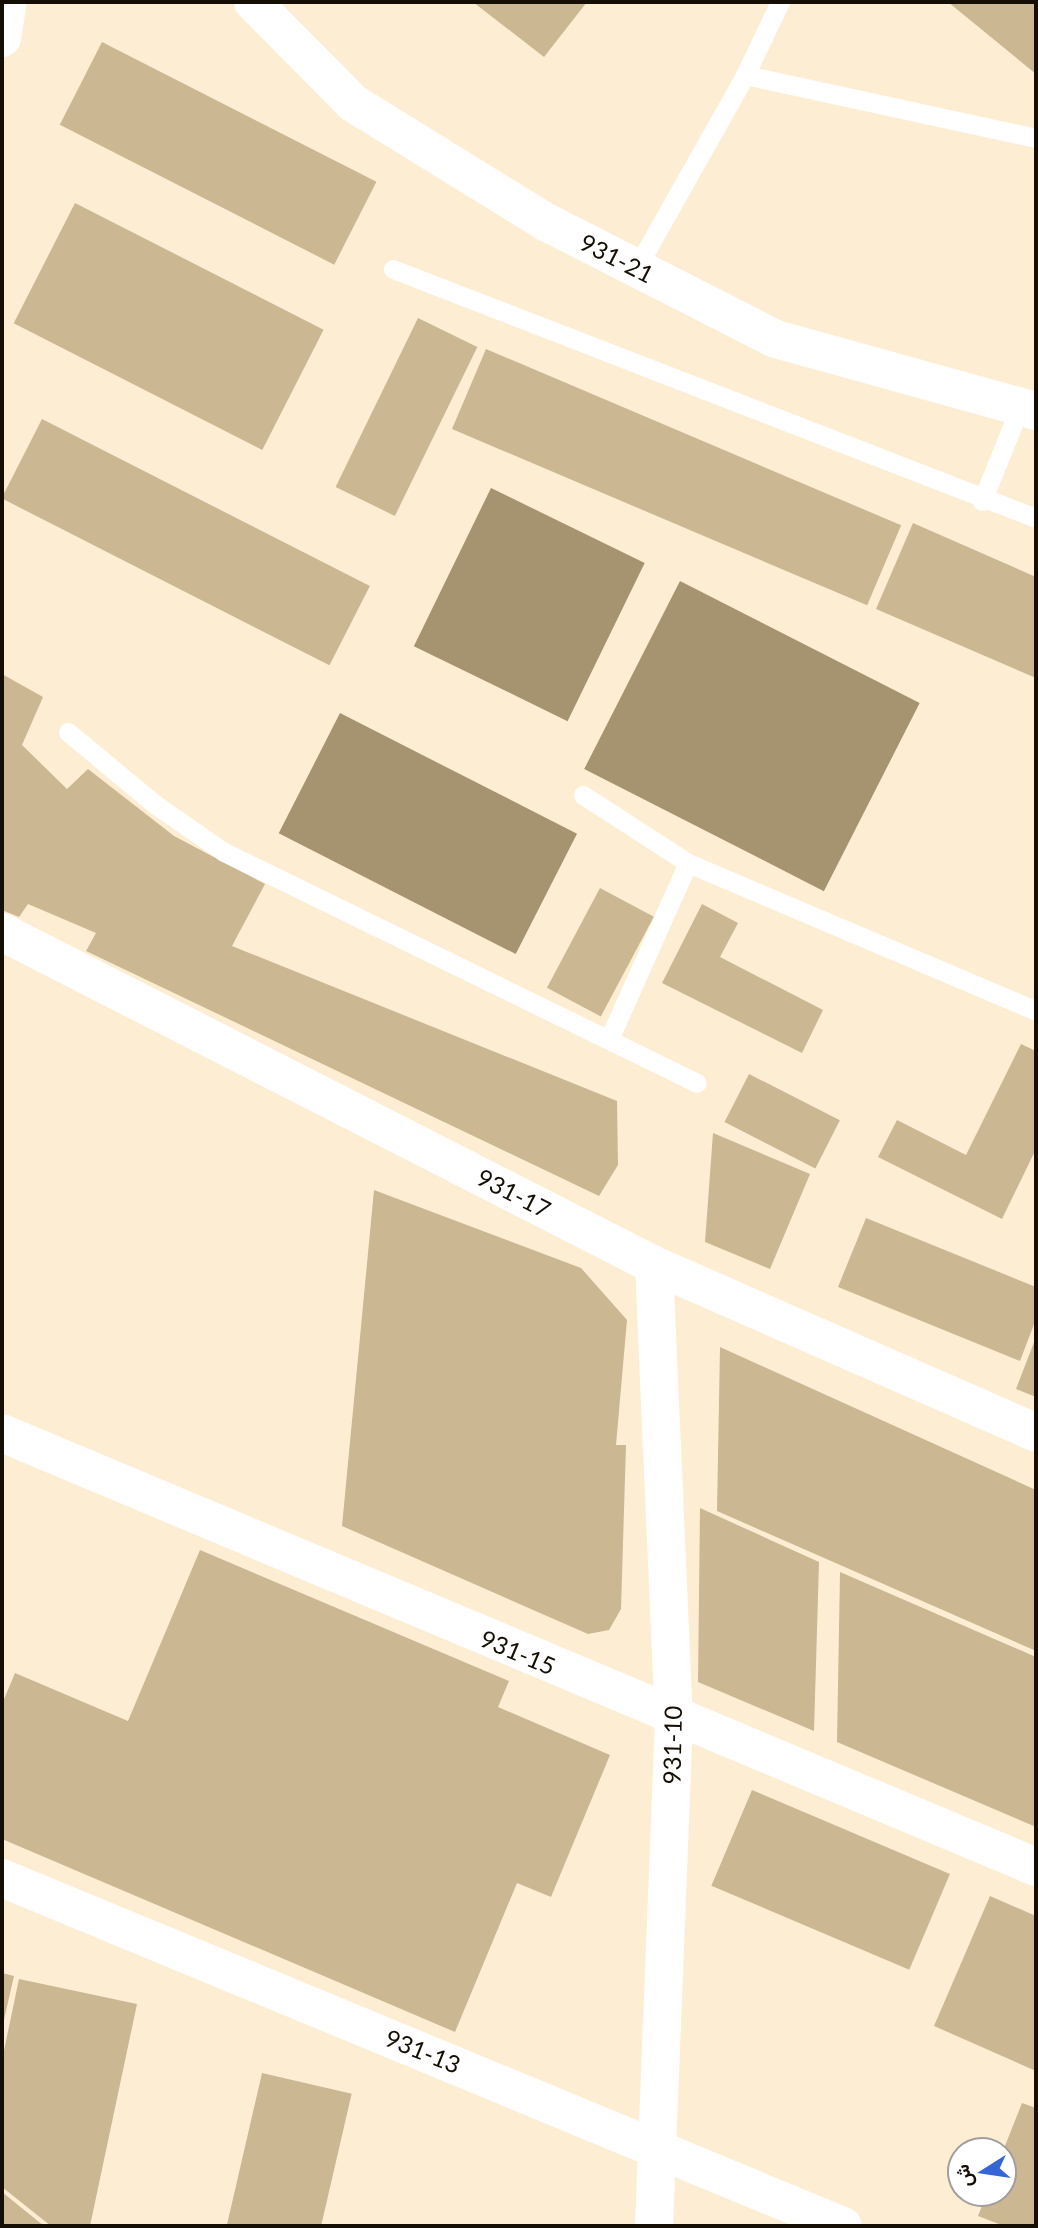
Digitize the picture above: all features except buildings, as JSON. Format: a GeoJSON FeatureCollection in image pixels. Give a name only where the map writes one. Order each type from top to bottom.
{"type":"FeatureCollection","features":[{"type":"Feature","properties":{"kind":"street"},"geometry":{"type":"LineString","coordinates":[[2,38],[8,2]]}},
{"type":"Feature","properties":{"kind":"street","name":"931-21"},"geometry":{"type":"LineString","coordinates":[[253,2],[353,103],[546,222],[776,339],[1028,409]]}},
{"type":"Feature","properties":{"kind":"street","name":"931-17"},"geometry":{"type":"LineString","coordinates":[[2,932],[654,1265],[1036,1433]]}},
{"type":"Feature","properties":{"kind":"street","name":"931-10"},"geometry":{"type":"LineString","coordinates":[[654,1265],[674,1719],[654,2226]]}},
{"type":"Feature","properties":{"kind":"street","name":"931-15"},"geometry":{"type":"LineString","coordinates":[[2,1433],[674,1719],[1036,1867]]}},
{"type":"Feature","properties":{"kind":"street","name":"931-13"},"geometry":{"type":"LineString","coordinates":[[2,1878],[658,2147],[843,2226]]}},
{"type":"Feature","properties":{"kind":"lane"},"geometry":{"type":"LineString","coordinates":[[637,267],[745,75],[780,2]]}},
{"type":"Feature","properties":{"kind":"lane"},"geometry":{"type":"LineString","coordinates":[[745,75],[1036,138]]}},
{"type":"Feature","properties":{"kind":"lane"},"geometry":{"type":"LineString","coordinates":[[393,269],[982,501],[1036,519]]}},
{"type":"Feature","properties":{"kind":"lane"},"geometry":{"type":"LineString","coordinates":[[982,501],[1028,409]]}},
{"type":"Feature","properties":{"kind":"lane"},"geometry":{"type":"LineString","coordinates":[[68,732],[156,805],[224,852],[610,1037],[696,1083]]}},
{"type":"Feature","properties":{"kind":"lane"},"geometry":{"type":"LineString","coordinates":[[583,795],[688,863],[1036,1011]]}},
{"type":"Feature","properties":{"kind":"lane"},"geometry":{"type":"LineString","coordinates":[[610,1037],[688,863]]}},
{"type":"Feature","properties":{"kind":"shaded area"},"geometry":{"type":"Polygon","coordinates":[[[491,488],[645,563],[568,721],[414,646],[491,488]]]}},
{"type":"Feature","properties":{"kind":"shaded area"},"geometry":{"type":"Polygon","coordinates":[[[680,581],[920,703],[824,891],[584,769],[680,581]]]}},
{"type":"Feature","properties":{"kind":"shaded area"},"geometry":{"type":"Polygon","coordinates":[[[340,713],[577,834],[516,954],[279,833],[340,713]]]}}]}
